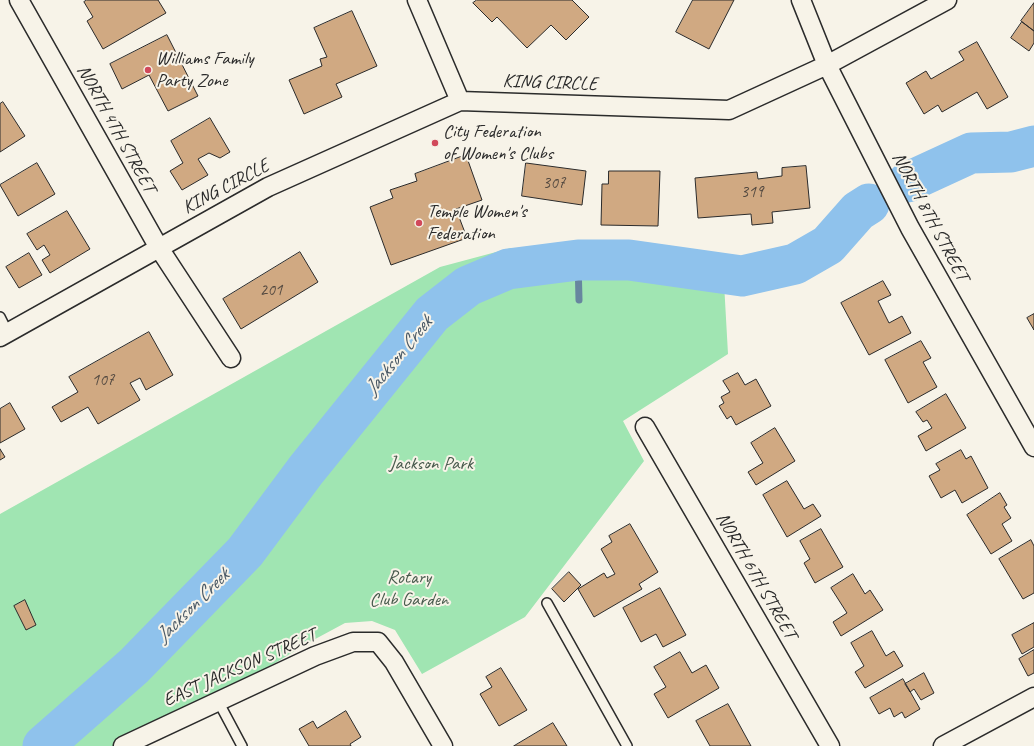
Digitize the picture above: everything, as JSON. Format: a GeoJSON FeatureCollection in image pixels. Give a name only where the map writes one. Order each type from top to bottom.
{"type":"FeatureCollection","features":[{"type":"Feature","properties":{"kind":"street","name":"NORTH 4TH STREET"},"geometry":{"type":"LineString","coordinates":[[19,0],[159,248],[231,358]]}},
{"type":"Feature","properties":{"kind":"street"},"geometry":{"type":"LineString","coordinates":[[417,0],[460,101]]}},
{"type":"Feature","properties":{"kind":"street","name":"NORTH 8TH STREET"},"geometry":{"type":"LineString","coordinates":[[801,0],[827,65],[910,228],[1034,448]]}},
{"type":"Feature","properties":{"kind":"street","name":"KING CIRCLE"},"geometry":{"type":"LineString","coordinates":[[3,329],[159,248],[268,186],[460,101],[729,110],[827,65],[947,0]]}},
{"type":"Feature","properties":{"kind":"street","name":"NORTH 6TH STREET"},"geometry":{"type":"LineString","coordinates":[[645,427],[830,746]]}},
{"type":"Feature","properties":{"kind":"street","name":"EAST JACKSON STREET"},"geometry":{"type":"LineString","coordinates":[[123,746],[315,656],[353,642],[378,642],[394,662],[442,746]]}},
{"type":"Feature","properties":{"kind":"street"},"geometry":{"type":"LineString","coordinates":[[943,746],[1034,697]]}},
{"type":"Feature","properties":{"kind":"lane"},"geometry":{"type":"LineString","coordinates":[[547,603],[626,746]]}},
{"type":"Feature","properties":{"kind":"lane"},"geometry":{"type":"LineString","coordinates":[[218,701],[242,746]]}},
{"type":"Feature","properties":{"kind":"green space","name":"Jackson Park"},"geometry":{"type":"Polygon","coordinates":[[[511,248],[723,265],[728,354],[623,421],[644,461],[525,617],[422,674],[395,630],[372,621],[345,623],[306,644],[141,746],[0,746],[0,514],[440,267],[511,248]]]}},
{"type":"Feature","properties":{"kind":"building"},"geometry":{"type":"Polygon","coordinates":[[[87,0],[158,0],[166,13],[103,49],[87,21],[93,17],[84,2],[87,0]]]}},
{"type":"Feature","properties":{"kind":"building"},"geometry":{"type":"Polygon","coordinates":[[[477,0],[572,0],[589,17],[566,40],[551,25],[527,48],[497,17],[492,22],[473,3],[477,0]]]}},
{"type":"Feature","properties":{"kind":"building"},"geometry":{"type":"Polygon","coordinates":[[[693,0],[734,0],[709,49],[676,32],[693,0]]]}},
{"type":"Feature","properties":{"kind":"building"},"geometry":{"type":"Polygon","coordinates":[[[1034,3],[1034,31],[1021,21],[1034,3]]]}},
{"type":"Feature","properties":{"kind":"building"},"geometry":{"type":"Polygon","coordinates":[[[352,11],[377,66],[336,84],[342,97],[304,114],[289,80],[322,66],[320,59],[327,57],[314,28],[352,11]]]}},
{"type":"Feature","properties":{"kind":"building"},"geometry":{"type":"Polygon","coordinates":[[[1022,22],[1034,31],[1034,43],[1029,51],[1011,38],[1022,22]]]}},
{"type":"Feature","properties":{"kind":"building","name":"Williams Family Party Zone"},"geometry":{"type":"Polygon","coordinates":[[[167,35],[198,96],[168,111],[149,75],[122,89],[110,64],[167,35]]]}},
{"type":"Feature","properties":{"kind":"building"},"geometry":{"type":"Polygon","coordinates":[[[977,42],[1008,97],[987,109],[977,92],[942,112],[938,105],[924,114],[906,83],[926,71],[931,79],[964,60],[959,52],[977,42]]]}},
{"type":"Feature","properties":{"kind":"building"},"geometry":{"type":"Polygon","coordinates":[[[3,102],[25,136],[0,152],[0,104],[3,102]]]}},
{"type":"Feature","properties":{"kind":"building"},"geometry":{"type":"Polygon","coordinates":[[[210,118],[230,152],[220,158],[209,153],[198,159],[208,175],[182,190],[170,171],[183,163],[171,141],[210,118]]]}},
{"type":"Feature","properties":{"kind":"building","name":"Temple Women's Federation"},"geometry":{"type":"Polygon","coordinates":[[[466,155],[482,200],[456,209],[467,238],[391,265],[370,207],[393,198],[390,190],[417,181],[415,174],[466,155]]]}},
{"type":"Feature","properties":{"kind":"building"},"geometry":{"type":"Polygon","coordinates":[[[37,163],[55,194],[18,216],[0,185],[37,163]]]}},
{"type":"Feature","properties":{"kind":"building"},"geometry":{"type":"Polygon","coordinates":[[[526,163],[586,171],[582,205],[522,196],[526,163]]]}},
{"type":"Feature","properties":{"kind":"building"},"geometry":{"type":"Polygon","coordinates":[[[806,166],[810,208],[772,212],[773,223],[752,225],[751,214],[698,218],[695,178],[757,172],[758,179],[782,176],[782,168],[806,166]]]}},
{"type":"Feature","properties":{"kind":"building"},"geometry":{"type":"Polygon","coordinates":[[[609,171],[660,171],[658,226],[601,225],[602,184],[608,184],[609,171]]]}},
{"type":"Feature","properties":{"kind":"building"},"geometry":{"type":"Polygon","coordinates":[[[67,211],[90,249],[50,273],[42,260],[50,255],[44,245],[37,250],[27,234],[67,211]]]}},
{"type":"Feature","properties":{"kind":"building"},"geometry":{"type":"Polygon","coordinates":[[[300,252],[318,282],[241,329],[223,299],[300,252]]]}},
{"type":"Feature","properties":{"kind":"building"},"geometry":{"type":"Polygon","coordinates":[[[29,253],[42,275],[19,288],[6,267],[29,253]]]}},
{"type":"Feature","properties":{"kind":"building"},"geometry":{"type":"Polygon","coordinates":[[[883,281],[891,295],[878,301],[889,323],[902,316],[911,333],[869,355],[841,303],[883,281]]]}},
{"type":"Feature","properties":{"kind":"building"},"geometry":{"type":"Polygon","coordinates":[[[1034,314],[1034,330],[1027,318],[1034,314]]]}},
{"type":"Feature","properties":{"kind":"building"},"geometry":{"type":"Polygon","coordinates":[[[149,332],[173,375],[146,390],[140,378],[130,383],[140,400],[98,424],[88,407],[61,422],[52,407],[78,392],[69,377],[149,332]]]}},
{"type":"Feature","properties":{"kind":"building"},"geometry":{"type":"Polygon","coordinates":[[[921,341],[931,358],[923,362],[937,387],[908,403],[885,360],[921,341]]]}},
{"type":"Feature","properties":{"kind":"building"},"geometry":{"type":"Polygon","coordinates":[[[738,373],[745,385],[756,379],[771,406],[736,425],[731,416],[727,419],[719,406],[724,403],[721,397],[730,392],[723,381],[738,373]]]}},
{"type":"Feature","properties":{"kind":"building"},"geometry":{"type":"Polygon","coordinates":[[[946,394],[966,428],[926,451],[918,436],[932,428],[927,420],[923,422],[916,412],[946,394]]]}},
{"type":"Feature","properties":{"kind":"building"},"geometry":{"type":"Polygon","coordinates":[[[10,403],[25,429],[0,443],[0,409],[10,403]]]}},
{"type":"Feature","properties":{"kind":"building"},"geometry":{"type":"Polygon","coordinates":[[[775,428],[795,461],[756,485],[748,472],[763,463],[751,443],[775,428]]]}},
{"type":"Feature","properties":{"kind":"building"},"geometry":{"type":"Polygon","coordinates":[[[0,449],[5,457],[0,460],[0,449]]]}},
{"type":"Feature","properties":{"kind":"building"},"geometry":{"type":"Polygon","coordinates":[[[961,450],[966,459],[971,456],[988,488],[962,503],[955,490],[941,498],[929,476],[940,470],[936,464],[961,450]]]}},
{"type":"Feature","properties":{"kind":"building"},"geometry":{"type":"Polygon","coordinates":[[[787,481],[804,509],[813,504],[821,516],[787,537],[763,495],[787,481]]]}},
{"type":"Feature","properties":{"kind":"building"},"geometry":{"type":"Polygon","coordinates":[[[1000,493],[1007,505],[1004,507],[1011,518],[1002,524],[1012,541],[991,554],[967,515],[1000,493]]]}},
{"type":"Feature","properties":{"kind":"building"},"geometry":{"type":"Polygon","coordinates":[[[630,524],[658,572],[639,584],[642,589],[594,617],[578,589],[604,573],[607,578],[615,574],[601,549],[612,542],[609,536],[630,524]]]}},
{"type":"Feature","properties":{"kind":"building"},"geometry":{"type":"Polygon","coordinates":[[[821,529],[843,567],[815,583],[804,563],[810,559],[800,541],[821,529]]]}},
{"type":"Feature","properties":{"kind":"building"},"geometry":{"type":"Polygon","coordinates":[[[1031,540],[1034,546],[1034,593],[1023,599],[999,559],[1031,540]]]}},
{"type":"Feature","properties":{"kind":"building"},"geometry":{"type":"Polygon","coordinates":[[[569,572],[581,585],[564,602],[552,589],[569,572]]]}},
{"type":"Feature","properties":{"kind":"building"},"geometry":{"type":"Polygon","coordinates":[[[853,574],[865,594],[870,590],[883,610],[841,636],[833,622],[847,613],[831,588],[853,574]]]}},
{"type":"Feature","properties":{"kind":"building"},"geometry":{"type":"Polygon","coordinates":[[[660,588],[686,635],[663,647],[656,634],[641,642],[623,608],[660,588]]]}},
{"type":"Feature","properties":{"kind":"building"},"geometry":{"type":"Polygon","coordinates":[[[25,600],[36,625],[26,630],[14,606],[25,600]]]}},
{"type":"Feature","properties":{"kind":"building"},"geometry":{"type":"Polygon","coordinates":[[[1034,623],[1034,647],[1022,654],[1012,635],[1034,623]]]}},
{"type":"Feature","properties":{"kind":"building"},"geometry":{"type":"Polygon","coordinates":[[[872,631],[886,656],[894,651],[903,666],[865,688],[855,672],[864,666],[851,643],[872,631]]]}},
{"type":"Feature","properties":{"kind":"building"},"geometry":{"type":"Polygon","coordinates":[[[1034,650],[1034,673],[1028,676],[1019,659],[1034,650]]]}},
{"type":"Feature","properties":{"kind":"building"},"geometry":{"type":"Polygon","coordinates":[[[680,652],[692,673],[706,665],[719,688],[668,718],[654,694],[666,687],[654,667],[680,652]]]}},
{"type":"Feature","properties":{"kind":"building"},"geometry":{"type":"Polygon","coordinates":[[[501,668],[527,710],[499,726],[480,694],[492,687],[486,677],[501,668]]]}},
{"type":"Feature","properties":{"kind":"building"},"geometry":{"type":"Polygon","coordinates":[[[924,673],[934,693],[921,700],[914,689],[910,692],[905,684],[924,673]]]}},
{"type":"Feature","properties":{"kind":"building"},"geometry":{"type":"Polygon","coordinates":[[[903,679],[920,709],[905,718],[902,712],[894,717],[890,708],[879,714],[870,698],[903,679]]]}},
{"type":"Feature","properties":{"kind":"building"},"geometry":{"type":"Polygon","coordinates":[[[728,704],[751,746],[710,746],[696,721],[728,704]]]}},
{"type":"Feature","properties":{"kind":"building"},"geometry":{"type":"Polygon","coordinates":[[[346,711],[361,737],[350,744],[351,746],[309,746],[299,729],[313,721],[317,728],[346,711]]]}},
{"type":"Feature","properties":{"kind":"building"},"geometry":{"type":"Polygon","coordinates":[[[553,723],[567,746],[514,746],[553,723]]]}},
{"type":"Feature","properties":{"kind":"waterway","name":"Jackson Creek"},"geometry":{"type":"LineString","coordinates":[[908,182],[971,153],[1011,152],[1034,146]]}},
{"type":"Feature","properties":{"kind":"waterway","name":"Jackson Creek"},"geometry":{"type":"LineString","coordinates":[[43,746],[134,666],[245,552],[306,470],[432,314],[468,286],[508,269],[578,260],[629,260],[742,276],[795,264],[828,245],[858,211],[869,204]]}},
{"type":"Feature","properties":{"kind":"waterway"},"geometry":{"type":"LineString","coordinates":[[578,260],[579,300]]}},
{"type":"Feature","properties":{"kind":"place","name":"Williams Family Party Zone"},"geometry":{"type":"Point","coordinates":[148,70]}},
{"type":"Feature","properties":{"kind":"place","name":"City Federation of Women's Clubs"},"geometry":{"type":"Point","coordinates":[435,143]}},
{"type":"Feature","properties":{"kind":"place","name":"Temple Women's Federation"},"geometry":{"type":"Point","coordinates":[419,223]}},
{"type":"Feature","properties":{"kind":"park label","name":"Rotary Club Garden"},"geometry":{"type":"Point","coordinates":[409,589]}}]}
